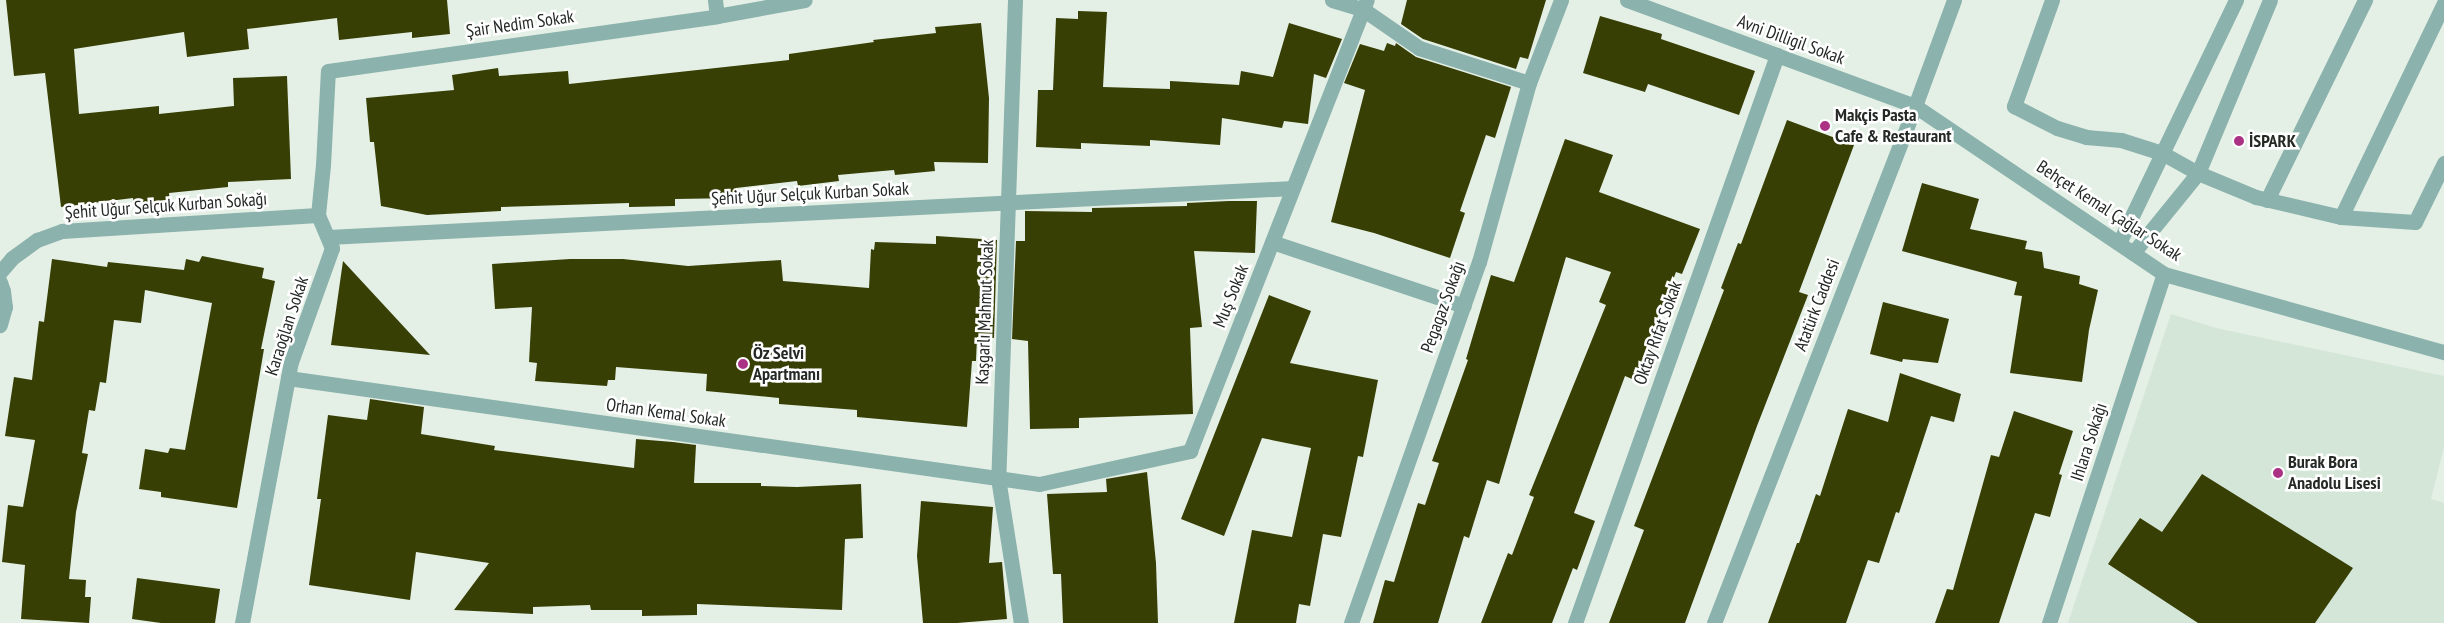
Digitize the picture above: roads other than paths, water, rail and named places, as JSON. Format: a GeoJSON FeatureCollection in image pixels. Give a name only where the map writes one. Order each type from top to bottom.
{"type":"FeatureCollection","features":[{"type":"Feature","properties":{"kind":"street"},"geometry":{"type":"LineString","coordinates":[[715,0],[717,16]]}},
{"type":"Feature","properties":{"kind":"street","name":"Şair Nedim Sokak"},"geometry":{"type":"LineString","coordinates":[[328,71],[717,16],[805,0]]}},
{"type":"Feature","properties":{"kind":"street","name":"Kaşgarlı Mahmut Sokak"},"geometry":{"type":"LineString","coordinates":[[1015,0],[998,478],[1021,623]]}},
{"type":"Feature","properties":{"kind":"street"},"geometry":{"type":"LineString","coordinates":[[1332,0],[1365,5],[1419,48],[1529,83]]}},
{"type":"Feature","properties":{"kind":"street","name":"Pegagaz Sokağı"},"geometry":{"type":"LineString","coordinates":[[1351,623],[1479,262],[1529,83],[1561,0]]}},
{"type":"Feature","properties":{"kind":"street","name":"Avni Dilligil Sokak"},"geometry":{"type":"LineString","coordinates":[[1627,0],[1915,106]]}},
{"type":"Feature","properties":{"kind":"street","name":"Atatürk Caddesi"},"geometry":{"type":"LineString","coordinates":[[1714,623],[1915,106],[1954,0]]}},
{"type":"Feature","properties":{"kind":"street"},"geometry":{"type":"LineString","coordinates":[[2052,0],[2014,106],[2064,130],[2086,137],[2121,140],[2162,153],[2198,173],[2267,200],[2341,217],[2415,222],[2444,163]]}},
{"type":"Feature","properties":{"kind":"street"},"geometry":{"type":"LineString","coordinates":[[2119,244],[2236,0]]}},
{"type":"Feature","properties":{"kind":"street"},"geometry":{"type":"LineString","coordinates":[[2134,253],[2198,173],[2270,0]]}},
{"type":"Feature","properties":{"kind":"street"},"geometry":{"type":"LineString","coordinates":[[2267,200],[2365,0]]}},
{"type":"Feature","properties":{"kind":"street"},"geometry":{"type":"LineString","coordinates":[[2341,217],[2444,3]]}},
{"type":"Feature","properties":{"kind":"street","name":"Muş Sokak"},"geometry":{"type":"LineString","coordinates":[[1039,484],[1190,451],[1365,5]]}},
{"type":"Feature","properties":{"kind":"street","name":"Oktay Rıfat Sokak"},"geometry":{"type":"LineString","coordinates":[[1575,623],[1777,55]]}},
{"type":"Feature","properties":{"kind":"street","name":"Karaoğlan Sokak"},"geometry":{"type":"LineString","coordinates":[[242,623],[288,378],[332,248],[318,215],[328,71]]}},
{"type":"Feature","properties":{"kind":"street","name":"Behçet Kemal Çağlar Sokak"},"geometry":{"type":"LineString","coordinates":[[1915,106],[2164,274],[2444,352]]}},
{"type":"Feature","properties":{"kind":"street","name":"Şehit Uğur Selçuk Kurban Sokak"},"geometry":{"type":"LineString","coordinates":[[328,237],[1293,188]]}},
{"type":"Feature","properties":{"kind":"street","name":"Şehit Uğur Selçuk Kurban Sokağı"},"geometry":{"type":"LineString","coordinates":[[0,272],[12,258],[37,240],[62,231],[318,215]]}},
{"type":"Feature","properties":{"kind":"street"},"geometry":{"type":"LineString","coordinates":[[1272,242],[1464,306]]}},
{"type":"Feature","properties":{"kind":"street","name":"Ihlara Sokağı"},"geometry":{"type":"LineString","coordinates":[[2049,623],[2164,274]]}},
{"type":"Feature","properties":{"kind":"street"},"geometry":{"type":"LineString","coordinates":[[0,282],[4,291],[5,307],[0,324]]}},
{"type":"Feature","properties":{"kind":"street","name":"Orhan Kemal Sokak"},"geometry":{"type":"LineString","coordinates":[[288,378],[1039,484]]}},
{"type":"Feature","properties":{"kind":"place","name":"Makçis Pasta Cafe & Restaurant"},"geometry":{"type":"Point","coordinates":[1825,126]}},
{"type":"Feature","properties":{"kind":"place","name":"İSPARK"},"geometry":{"type":"Point","coordinates":[2239,141]}},
{"type":"Feature","properties":{"kind":"place","name":"Öz Selvi Apartmanı"},"geometry":{"type":"Point","coordinates":[743,364]}},
{"type":"Feature","properties":{"kind":"place","name":"Burak Bora Anadolu Lisesi"},"geometry":{"type":"Point","coordinates":[2278,473]}}]}
